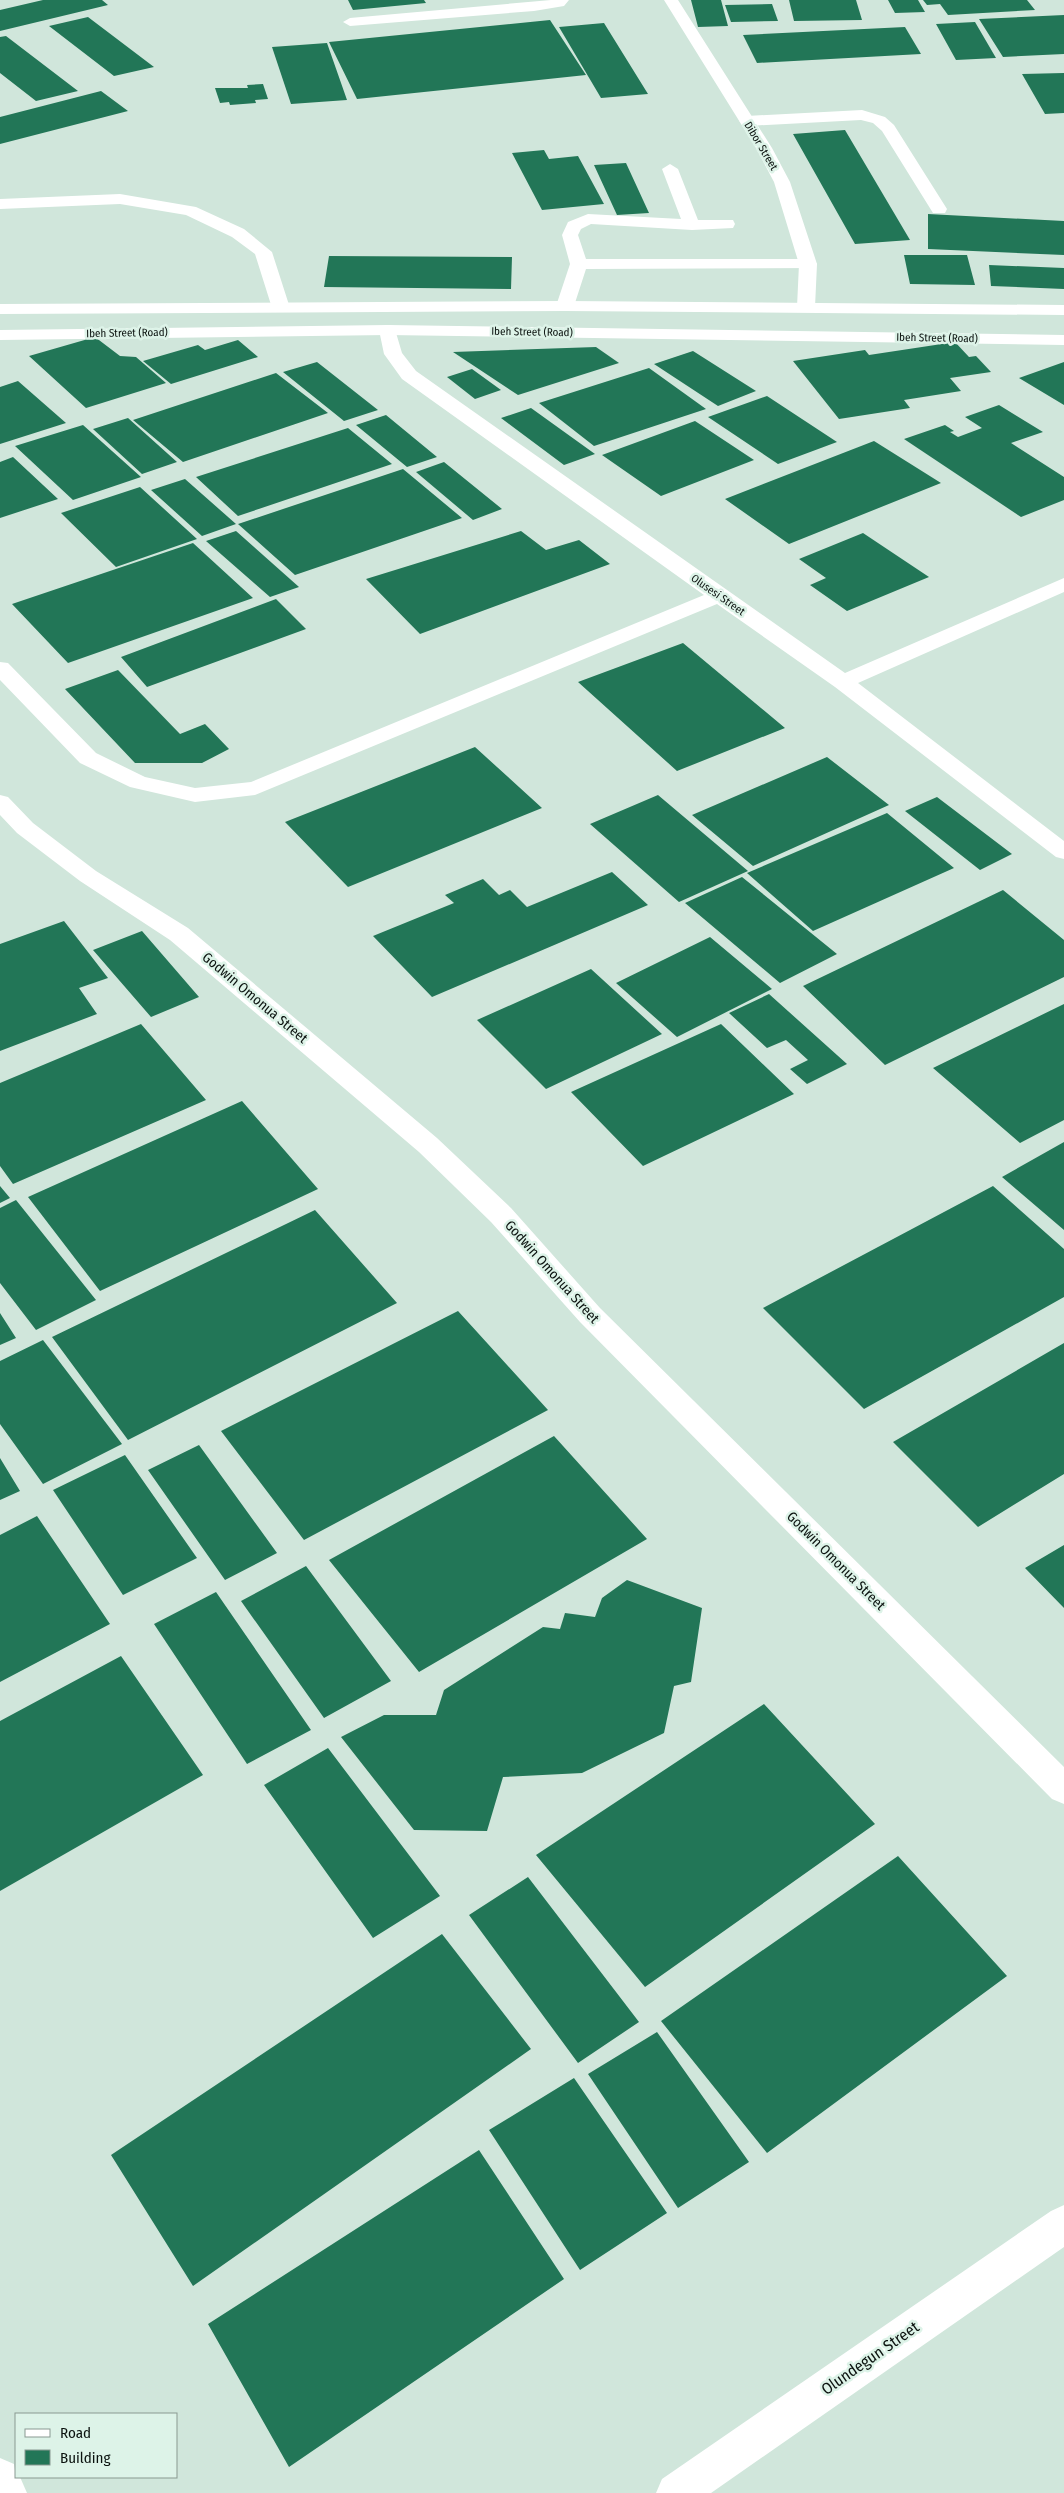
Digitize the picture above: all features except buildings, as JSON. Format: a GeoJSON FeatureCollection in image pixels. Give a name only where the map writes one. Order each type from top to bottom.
{"type":"FeatureCollection","features":[{"type":"Feature","properties":{"kind":"street"},"geometry":{"type":"LineString","coordinates":[[350,22],[534,7],[559,3],[562,0]]}},
{"type":"Feature","properties":{"kind":"street","name":"Dibor Street"},"geometry":{"type":"LineString","coordinates":[[671,0],[764,148],[782,182],[808,264],[806,307]]}},
{"type":"Feature","properties":{"kind":"street"},"geometry":{"type":"LineString","coordinates":[[747,121],[862,115],[879,120],[888,128],[939,209]]}},
{"type":"Feature","properties":{"kind":"street"},"geometry":{"type":"LineString","coordinates":[[670,169],[692,225]]}},
{"type":"Feature","properties":{"kind":"street"},"geometry":{"type":"LineString","coordinates":[[0,204],[120,198],[190,211],[238,233],[263,252],[281,308]]}},
{"type":"Feature","properties":{"kind":"street"},"geometry":{"type":"LineString","coordinates":[[565,306],[578,264],[570,235],[574,226],[588,219],[692,225],[727,224]]}},
{"type":"Feature","properties":{"kind":"street"},"geometry":{"type":"LineString","coordinates":[[578,264],[808,264]]}},
{"type":"Feature","properties":{"kind":"street","name":"Ibeh Street (Road)"},"geometry":{"type":"LineString","coordinates":[[0,309],[565,306],[1064,310]]}},
{"type":"Feature","properties":{"kind":"street","name":"Ibeh Street (Road)"},"geometry":{"type":"LineString","coordinates":[[0,335],[388,330],[1064,340]]}},
{"type":"Feature","properties":{"kind":"street","name":"Olusesi Street"},"geometry":{"type":"LineString","coordinates":[[388,330],[393,354],[409,375],[843,682],[1064,852]]}},
{"type":"Feature","properties":{"kind":"street"},"geometry":{"type":"LineString","coordinates":[[843,682],[1064,584]]}},
{"type":"Feature","properties":{"kind":"street"},"geometry":{"type":"LineString","coordinates":[[0,668],[88,758],[138,782],[195,795],[255,788],[719,596]]}},
{"type":"Feature","properties":{"kind":"street","name":"Godwin Omonua Street"},"geometry":{"type":"LineString","coordinates":[[0,802],[25,828],[88,876],[179,934],[428,1145],[501,1215],[597,1322],[1064,1789]]}},
{"type":"Feature","properties":{"kind":"street","name":"Olundegun Street"},"geometry":{"type":"LineString","coordinates":[[676,2493],[1064,2224]]}},
{"type":"Feature","properties":{"kind":"street"},"geometry":{"type":"LineString","coordinates":[[0,2478],[7,2493]]}}]}
